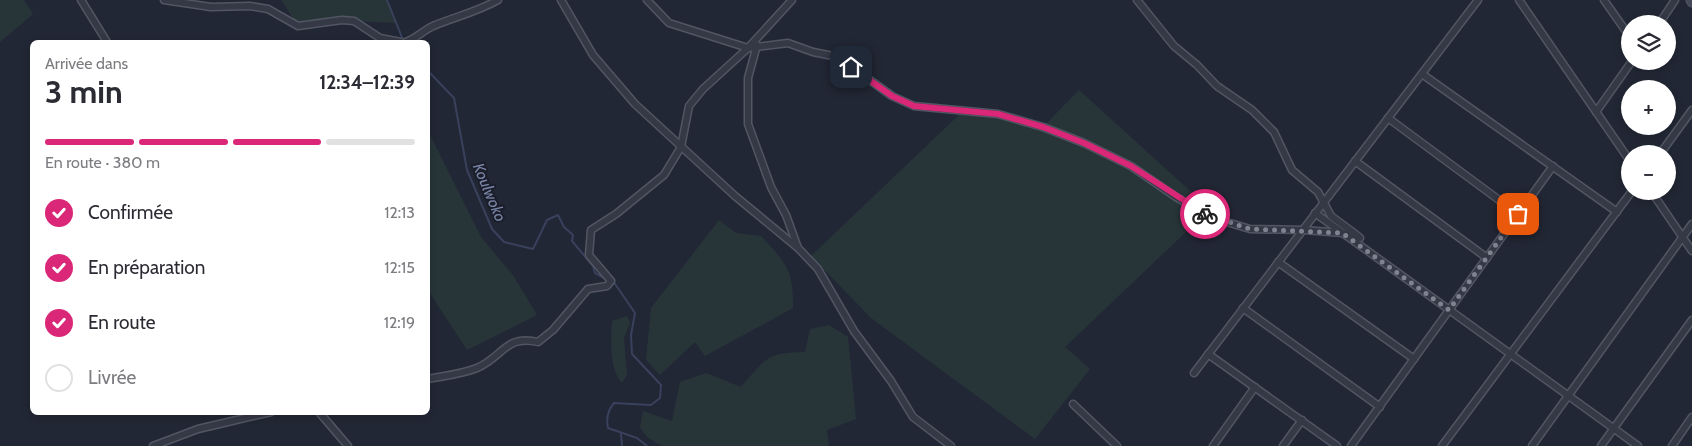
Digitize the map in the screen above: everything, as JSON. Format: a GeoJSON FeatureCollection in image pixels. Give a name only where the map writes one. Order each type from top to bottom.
{"type":"FeatureCollection","features":[{"type":"Feature","properties":{"kind":"street"},"geometry":{"type":"LineString","coordinates":[[81,0],[107,40]]}},
{"type":"Feature","properties":{"kind":"street"},"geometry":{"type":"LineString","coordinates":[[164,0],[211,7],[250,6],[268,9],[298,26],[342,20],[354,21],[380,38],[390,40]]}},
{"type":"Feature","properties":{"kind":"street"},"geometry":{"type":"LineString","coordinates":[[411,40],[425,30],[486,7],[498,0]]}},
{"type":"Feature","properties":{"kind":"street"},"geometry":{"type":"LineString","coordinates":[[561,0],[592,55],[635,104],[735,196],[798,248],[818,269],[854,331],[913,417],[951,446]]}},
{"type":"Feature","properties":{"kind":"street"},"geometry":{"type":"LineString","coordinates":[[647,0],[670,23],[748,48],[788,43],[813,52],[838,57],[892,96],[914,106],[998,114],[1043,127],[1084,143],[1131,166],[1176,197],[1210,217],[1250,229],[1342,233],[1360,238]]}},
{"type":"Feature","properties":{"kind":"street"},"geometry":{"type":"LineString","coordinates":[[430,379],[478,368],[496,357],[512,342],[524,338],[538,342],[553,330],[588,289],[608,286],[611,281],[608,275],[589,255],[591,230],[616,214],[664,175],[681,146],[689,106],[703,89],[748,48],[792,0]]}},
{"type":"Feature","properties":{"kind":"street"},"geometry":{"type":"LineString","coordinates":[[1137,0],[1174,46],[1198,65],[1217,86],[1252,110],[1274,132],[1292,170],[1312,184],[1324,201],[1331,216],[1360,238],[1366,250]]}},
{"type":"Feature","properties":{"kind":"street"},"geometry":{"type":"LineString","coordinates":[[1194,373],[1478,0]]}},
{"type":"Feature","properties":{"kind":"street"},"geometry":{"type":"LineString","coordinates":[[1519,0],[1621,148]]}},
{"type":"Feature","properties":{"kind":"street"},"geometry":{"type":"LineString","coordinates":[[1604,0],[1621,24]]}},
{"type":"Feature","properties":{"kind":"street"},"geometry":{"type":"LineString","coordinates":[[1665,15],[1676,0]]}},
{"type":"Feature","properties":{"kind":"street"},"geometry":{"type":"LineString","coordinates":[[759,36],[748,78],[748,124],[770,187],[786,215],[798,248]]}},
{"type":"Feature","properties":{"kind":"street"},"geometry":{"type":"LineString","coordinates":[[1596,112],[1626,70]]}},
{"type":"Feature","properties":{"kind":"street"},"geometry":{"type":"LineString","coordinates":[[1422,74],[1617,212]]}},
{"type":"Feature","properties":{"kind":"street"},"geometry":{"type":"LineString","coordinates":[[1667,145],[1692,110]]}},
{"type":"Feature","properties":{"kind":"street"},"geometry":{"type":"LineString","coordinates":[[1388,118],[1518,214]]}},
{"type":"Feature","properties":{"kind":"street"},"geometry":{"type":"LineString","coordinates":[[1355,161],[1487,258]]}},
{"type":"Feature","properties":{"kind":"street"},"geometry":{"type":"LineString","coordinates":[[1351,446],[1553,166]]}},
{"type":"Feature","properties":{"kind":"street"},"geometry":{"type":"LineString","coordinates":[[1442,446],[1626,200]]}},
{"type":"Feature","properties":{"kind":"street"},"geometry":{"type":"LineString","coordinates":[[1657,200],[1692,251]]}},
{"type":"Feature","properties":{"kind":"street"},"geometry":{"type":"LineString","coordinates":[[1315,213],[1638,446]]}},
{"type":"Feature","properties":{"kind":"street"},"geometry":{"type":"LineString","coordinates":[[1532,446],[1692,224]]}},
{"type":"Feature","properties":{"kind":"street"},"geometry":{"type":"LineString","coordinates":[[1278,262],[1414,359]]}},
{"type":"Feature","properties":{"kind":"street"},"geometry":{"type":"LineString","coordinates":[[1242,308],[1380,406]]}},
{"type":"Feature","properties":{"kind":"street"},"geometry":{"type":"LineString","coordinates":[[1602,446],[1692,320]]}},
{"type":"Feature","properties":{"kind":"street"},"geometry":{"type":"LineString","coordinates":[[1208,354],[1337,446]]}},
{"type":"Feature","properties":{"kind":"street"},"geometry":{"type":"LineString","coordinates":[[1213,446],[1255,387]]}},
{"type":"Feature","properties":{"kind":"street"},"geometry":{"type":"LineString","coordinates":[[1073,404],[1117,446]]}},
{"type":"Feature","properties":{"kind":"street"},"geometry":{"type":"LineString","coordinates":[[152,446],[198,429],[258,415]]}},
{"type":"Feature","properties":{"kind":"street"},"geometry":{"type":"LineString","coordinates":[[322,415],[348,446]]}},
{"type":"Feature","properties":{"kind":"street"},"geometry":{"type":"LineString","coordinates":[[1672,446],[1692,417]]}},
{"type":"Feature","properties":{"kind":"street"},"geometry":{"type":"LineString","coordinates":[[1283,446],[1302,420]]}},
{"type":"Feature","properties":{"kind":"shaded area"},"geometry":{"type":"Polygon","coordinates":[[[0,0],[24,0],[33,14],[0,42],[0,0]]]}},
{"type":"Feature","properties":{"kind":"shaded area"},"geometry":{"type":"Polygon","coordinates":[[[281,0],[387,0],[396,23],[354,21],[298,26],[281,0]]]}},
{"type":"Feature","properties":{"kind":"shaded area"},"geometry":{"type":"Polygon","coordinates":[[[1079,90],[1210,209],[1065,347],[1090,369],[1035,439],[871,318],[811,256],[964,110],[998,114],[1043,127],[1079,90]]]}},
{"type":"Feature","properties":{"kind":"shaded area"},"geometry":{"type":"Polygon","coordinates":[[[430,135],[481,237],[513,275],[537,315],[467,350],[430,293],[430,135]]]}},
{"type":"Feature","properties":{"kind":"shaded area"},"geometry":{"type":"Polygon","coordinates":[[[719,220],[736,233],[761,236],[782,260],[790,275],[793,308],[705,356],[695,342],[660,375],[646,360],[651,308],[719,220]]]}},
{"type":"Feature","properties":{"kind":"shaded area"},"geometry":{"type":"Polygon","coordinates":[[[627,316],[630,323],[624,338],[627,375],[622,383],[613,362],[611,345],[612,321],[627,316]]]}},
{"type":"Feature","properties":{"kind":"shaded area"},"geometry":{"type":"Polygon","coordinates":[[[829,325],[848,337],[856,419],[827,430],[829,446],[662,446],[647,437],[640,427],[643,411],[672,421],[680,382],[706,373],[741,387],[756,369],[768,359],[782,354],[805,352],[810,329],[829,325]]]}},
{"type":"Feature","properties":{"kind":"waterway","name":"Koulwoko"},"geometry":{"type":"LineString","coordinates":[[387,0],[403,40]]}},
{"type":"Feature","properties":{"kind":"waterway","name":"Koulwoko"},"geometry":{"type":"LineString","coordinates":[[430,73],[454,98],[467,170],[492,229],[504,242],[533,249],[547,220],[558,215],[564,227],[573,235],[572,241],[593,266],[595,273],[606,279]]}},
{"type":"Feature","properties":{"kind":"waterway","name":"Koulwoko"},"geometry":{"type":"LineString","coordinates":[[613,281],[635,313],[631,335],[632,354],[661,385],[660,398],[651,405],[614,403],[608,415],[608,428],[637,438],[647,446]]}},
{"type":"Feature","properties":{"kind":"waterway"},"geometry":{"type":"LineString","coordinates":[[621,434],[622,446]]}},
{"type":"Feature","properties":{"kind":"way so far"},"geometry":{"type":"LineString","coordinates":[[1205,214],[1250,229],[1342,233],[1449,310],[1518,214]]}},
{"type":"Feature","properties":{"kind":"route"},"geometry":{"type":"LineString","coordinates":[[851,67],[892,96],[914,106],[998,114],[1043,127],[1084,143],[1131,166],[1176,197],[1205,214]]}}]}
